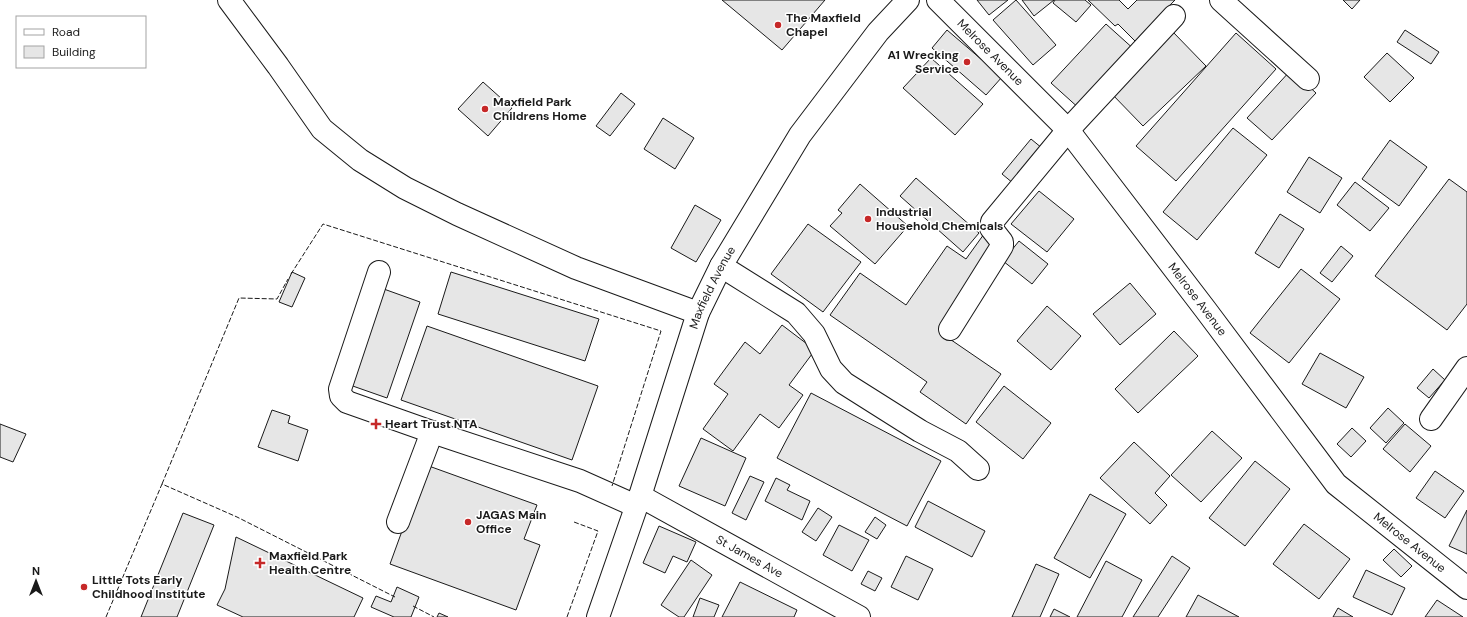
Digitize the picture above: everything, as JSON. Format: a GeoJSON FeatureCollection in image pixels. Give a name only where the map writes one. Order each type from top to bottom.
{"type":"FeatureCollection","features":[{"type":"Feature","properties":{"kind":"street"},"geometry":{"type":"LineString","coordinates":[[229,0],[322,129],[360,160],[405,188],[576,268],[698,313]]}},
{"type":"Feature","properties":{"kind":"street","name":"Maxfield Avenue"},"geometry":{"type":"LineString","coordinates":[[598,617],[638,501],[698,313],[721,266],[800,135],[878,32],[908,0]]}},
{"type":"Feature","properties":{"kind":"street","name":"Melrose Avenue"},"geometry":{"type":"LineString","coordinates":[[938,0],[1068,130],[1336,484],[1467,588]]}},
{"type":"Feature","properties":{"kind":"street"},"geometry":{"type":"LineString","coordinates":[[1221,0],[1308,79]]}},
{"type":"Feature","properties":{"kind":"street"},"geometry":{"type":"LineString","coordinates":[[950,329],[1002,246],[1002,242],[991,228],[992,222],[1068,130],[1174,16]]}},
{"type":"Feature","properties":{"kind":"street"},"geometry":{"type":"LineString","coordinates":[[721,266],[796,313],[814,334],[832,369],[844,383],[920,431],[958,451],[978,469]]}},
{"type":"Feature","properties":{"kind":"street","name":"St James Ave"},"geometry":{"type":"LineString","coordinates":[[379,272],[340,389],[341,396],[347,402],[638,501],[859,617]]}},
{"type":"Feature","properties":{"kind":"street"},"geometry":{"type":"LineString","coordinates":[[1431,419],[1467,368]]}},
{"type":"Feature","properties":{"kind":"street"},"geometry":{"type":"LineString","coordinates":[[398,522],[432,432]]}},
{"type":"Feature","properties":{"kind":"building","name":"The Maxfield Chapel"},"geometry":{"type":"Polygon","coordinates":[[[722,0],[825,0],[782,50],[722,0]]]}},
{"type":"Feature","properties":{"kind":"building"},"geometry":{"type":"Polygon","coordinates":[[[977,0],[1008,0],[989,15],[977,0]]]}},
{"type":"Feature","properties":{"kind":"building"},"geometry":{"type":"Polygon","coordinates":[[[1016,0],[1056,45],[1033,65],[993,20],[1016,0]]]}},
{"type":"Feature","properties":{"kind":"building"},"geometry":{"type":"Polygon","coordinates":[[[1022,0],[1054,0],[1034,16],[1022,0]]]}},
{"type":"Feature","properties":{"kind":"building"},"geometry":{"type":"Polygon","coordinates":[[[1055,0],[1085,0],[1091,5],[1076,22],[1053,3],[1055,0]]]}},
{"type":"Feature","properties":{"kind":"building"},"geometry":{"type":"Polygon","coordinates":[[[1088,0],[1119,0],[1128,9],[1137,0],[1175,0],[1135,41],[1118,24],[1115,26],[1088,0]]]}},
{"type":"Feature","properties":{"kind":"building"},"geometry":{"type":"Polygon","coordinates":[[[1343,0],[1360,0],[1352,9],[1343,0]]]}},
{"type":"Feature","properties":{"kind":"building"},"geometry":{"type":"Polygon","coordinates":[[[1106,24],[1136,51],[1081,110],[1051,83],[1106,24]]]}},
{"type":"Feature","properties":{"kind":"building","name":"A1 Wrecking Service"},"geometry":{"type":"Polygon","coordinates":[[[947,30],[1002,77],[986,95],[932,48],[947,30]]]}},
{"type":"Feature","properties":{"kind":"building"},"geometry":{"type":"Polygon","coordinates":[[[1405,30],[1439,52],[1431,64],[1397,42],[1405,30]]]}},
{"type":"Feature","properties":{"kind":"building"},"geometry":{"type":"Polygon","coordinates":[[[1172,31],[1206,66],[1143,126],[1109,91],[1172,31]]]}},
{"type":"Feature","properties":{"kind":"building"},"geometry":{"type":"Polygon","coordinates":[[[1236,33],[1276,69],[1176,181],[1136,146],[1236,33]]]}},
{"type":"Feature","properties":{"kind":"building"},"geometry":{"type":"Polygon","coordinates":[[[1387,53],[1414,78],[1390,102],[1364,77],[1387,53]]]}},
{"type":"Feature","properties":{"kind":"building"},"geometry":{"type":"Polygon","coordinates":[[[931,58],[983,104],[955,135],[903,88],[931,58]]]}},
{"type":"Feature","properties":{"kind":"building"},"geometry":{"type":"Polygon","coordinates":[[[1291,70],[1316,93],[1272,140],[1247,118],[1291,70]]]}},
{"type":"Feature","properties":{"kind":"building","name":"Maxfield Park Childrens Home"},"geometry":{"type":"Polygon","coordinates":[[[483,82],[512,108],[488,136],[458,109],[483,82]]]}},
{"type":"Feature","properties":{"kind":"building"},"geometry":{"type":"Polygon","coordinates":[[[621,93],[635,104],[610,136],[596,126],[621,93]]]}},
{"type":"Feature","properties":{"kind":"building"},"geometry":{"type":"Polygon","coordinates":[[[663,118],[694,138],[675,169],[644,149],[663,118]]]}},
{"type":"Feature","properties":{"kind":"building"},"geometry":{"type":"Polygon","coordinates":[[[1233,128],[1267,155],[1197,240],[1163,212],[1233,128]]]}},
{"type":"Feature","properties":{"kind":"building"},"geometry":{"type":"Polygon","coordinates":[[[1031,139],[1048,153],[1019,188],[1002,174],[1031,139]]]}},
{"type":"Feature","properties":{"kind":"building"},"geometry":{"type":"Polygon","coordinates":[[[1390,140],[1427,167],[1399,206],[1362,179],[1390,140]]]}},
{"type":"Feature","properties":{"kind":"building"},"geometry":{"type":"Polygon","coordinates":[[[1309,157],[1342,178],[1320,213],[1287,192],[1309,157]]]}},
{"type":"Feature","properties":{"kind":"building"},"geometry":{"type":"Polygon","coordinates":[[[916,178],[979,233],[963,252],[900,196],[916,178]]]}},
{"type":"Feature","properties":{"kind":"building"},"geometry":{"type":"Polygon","coordinates":[[[1449,179],[1467,192],[1467,304],[1447,330],[1375,276],[1449,179]]]}},
{"type":"Feature","properties":{"kind":"building"},"geometry":{"type":"Polygon","coordinates":[[[1355,182],[1389,208],[1370,231],[1337,205],[1355,182]]]}},
{"type":"Feature","properties":{"kind":"building","name":"Industrial Household Chemicals"},"geometry":{"type":"Polygon","coordinates":[[[860,184],[908,226],[875,264],[830,226],[842,213],[838,210],[860,184]]]}},
{"type":"Feature","properties":{"kind":"building"},"geometry":{"type":"Polygon","coordinates":[[[1039,191],[1074,219],[1047,252],[1011,224],[1039,191]]]}},
{"type":"Feature","properties":{"kind":"building"},"geometry":{"type":"Polygon","coordinates":[[[695,205],[721,220],[696,262],[671,248],[695,205]]]}},
{"type":"Feature","properties":{"kind":"building"},"geometry":{"type":"Polygon","coordinates":[[[1280,214],[1304,229],[1279,268],[1255,253],[1280,214]]]}},
{"type":"Feature","properties":{"kind":"building"},"geometry":{"type":"Polygon","coordinates":[[[808,224],[861,262],[823,312],[771,274],[808,224]]]}},
{"type":"Feature","properties":{"kind":"building"},"geometry":{"type":"Polygon","coordinates":[[[984,234],[1000,245],[941,333],[1001,374],[966,424],[920,392],[927,382],[830,315],[860,273],[906,305],[947,246],[966,259],[984,234]]]}},
{"type":"Feature","properties":{"kind":"building"},"geometry":{"type":"Polygon","coordinates":[[[1019,241],[1048,264],[1032,284],[1003,261],[1019,241]]]}},
{"type":"Feature","properties":{"kind":"building"},"geometry":{"type":"Polygon","coordinates":[[[1341,246],[1353,256],[1332,282],[1320,273],[1341,246]]]}},
{"type":"Feature","properties":{"kind":"building"},"geometry":{"type":"Polygon","coordinates":[[[1301,269],[1340,299],[1289,363],[1250,333],[1301,269]]]}},
{"type":"Feature","properties":{"kind":"building"},"geometry":{"type":"Polygon","coordinates":[[[292,272],[305,278],[292,307],[279,302],[292,272]]]}},
{"type":"Feature","properties":{"kind":"building"},"geometry":{"type":"Polygon","coordinates":[[[451,272],[599,319],[585,361],[438,314],[451,272]]]}},
{"type":"Feature","properties":{"kind":"building"},"geometry":{"type":"Polygon","coordinates":[[[1130,283],[1156,314],[1120,345],[1093,314],[1130,283]]]}},
{"type":"Feature","properties":{"kind":"building"},"geometry":{"type":"Polygon","coordinates":[[[381,288],[420,302],[387,398],[347,384],[381,288]]]}},
{"type":"Feature","properties":{"kind":"building"},"geometry":{"type":"Polygon","coordinates":[[[1047,306],[1081,336],[1051,370],[1017,341],[1047,306]]]}},
{"type":"Feature","properties":{"kind":"building"},"geometry":{"type":"Polygon","coordinates":[[[782,325],[815,350],[789,385],[803,395],[779,428],[760,414],[733,451],[703,429],[728,394],[714,384],[745,342],[760,354],[782,325]]]}},
{"type":"Feature","properties":{"kind":"building"},"geometry":{"type":"Polygon","coordinates":[[[427,326],[598,386],[572,460],[401,400],[427,326]]]}},
{"type":"Feature","properties":{"kind":"building"},"geometry":{"type":"Polygon","coordinates":[[[1174,331],[1198,356],[1138,413],[1115,389],[1174,331]]]}},
{"type":"Feature","properties":{"kind":"building"},"geometry":{"type":"Polygon","coordinates":[[[1320,353],[1364,377],[1346,408],[1302,384],[1320,353]]]}},
{"type":"Feature","properties":{"kind":"building"},"geometry":{"type":"Polygon","coordinates":[[[1433,369],[1445,380],[1429,398],[1417,388],[1433,369]]]}},
{"type":"Feature","properties":{"kind":"building"},"geometry":{"type":"Polygon","coordinates":[[[1004,386],[1051,423],[1023,459],[976,422],[1004,386]]]}},
{"type":"Feature","properties":{"kind":"building"},"geometry":{"type":"Polygon","coordinates":[[[811,393],[941,461],[907,526],[777,458],[811,393]]]}},
{"type":"Feature","properties":{"kind":"building"},"geometry":{"type":"Polygon","coordinates":[[[1388,408],[1404,423],[1386,443],[1370,428],[1388,408]]]}},
{"type":"Feature","properties":{"kind":"building"},"geometry":{"type":"Polygon","coordinates":[[[272,410],[290,416],[288,423],[308,430],[298,461],[258,447],[272,410]]]}},
{"type":"Feature","properties":{"kind":"building"},"geometry":{"type":"Polygon","coordinates":[[[0,424],[26,434],[13,462],[0,457],[0,424]]]}},
{"type":"Feature","properties":{"kind":"building"},"geometry":{"type":"Polygon","coordinates":[[[1405,424],[1431,446],[1410,472],[1383,449],[1405,424]]]}},
{"type":"Feature","properties":{"kind":"building"},"geometry":{"type":"Polygon","coordinates":[[[1352,428],[1366,441],[1351,457],[1337,444],[1352,428]]]}},
{"type":"Feature","properties":{"kind":"building"},"geometry":{"type":"Polygon","coordinates":[[[1212,431],[1242,458],[1201,502],[1171,475],[1212,431]]]}},
{"type":"Feature","properties":{"kind":"building"},"geometry":{"type":"Polygon","coordinates":[[[701,438],[746,458],[725,506],[679,486],[701,438]]]}},
{"type":"Feature","properties":{"kind":"building"},"geometry":{"type":"Polygon","coordinates":[[[1134,442],[1170,476],[1155,493],[1167,505],[1150,524],[1100,478],[1134,442]]]}},
{"type":"Feature","properties":{"kind":"building"},"geometry":{"type":"Polygon","coordinates":[[[1255,461],[1290,489],[1245,546],[1209,518],[1255,461]]]}},
{"type":"Feature","properties":{"kind":"building","name":"JAGAS Main Office"},"geometry":{"type":"Polygon","coordinates":[[[426,465],[537,505],[524,539],[540,545],[516,610],[390,564],[426,465]]]}},
{"type":"Feature","properties":{"kind":"building"},"geometry":{"type":"Polygon","coordinates":[[[1435,471],[1464,491],[1445,518],[1416,498],[1435,471]]]}},
{"type":"Feature","properties":{"kind":"building"},"geometry":{"type":"Polygon","coordinates":[[[750,476],[764,482],[746,520],[732,513],[750,476]]]}},
{"type":"Feature","properties":{"kind":"building"},"geometry":{"type":"Polygon","coordinates":[[[776,478],[790,485],[787,490],[810,501],[802,520],[765,501],[776,478]]]}},
{"type":"Feature","properties":{"kind":"building"},"geometry":{"type":"Polygon","coordinates":[[[1090,494],[1126,514],[1090,578],[1054,558],[1090,494]]]}},
{"type":"Feature","properties":{"kind":"building"},"geometry":{"type":"Polygon","coordinates":[[[928,501],[985,531],[972,557],[915,527],[928,501]]]}},
{"type":"Feature","properties":{"kind":"building"},"geometry":{"type":"Polygon","coordinates":[[[818,508],[832,517],[816,541],[802,532],[818,508]]]}},
{"type":"Feature","properties":{"kind":"building"},"geometry":{"type":"Polygon","coordinates":[[[1467,510],[1467,554],[1449,546],[1467,510]]]}},
{"type":"Feature","properties":{"kind":"building"},"geometry":{"type":"Polygon","coordinates":[[[183,513],[214,525],[177,617],[141,617],[183,513]]]}},
{"type":"Feature","properties":{"kind":"building"},"geometry":{"type":"Polygon","coordinates":[[[875,517],[886,525],[877,539],[865,532],[875,517]]]}},
{"type":"Feature","properties":{"kind":"building"},"geometry":{"type":"Polygon","coordinates":[[[1304,524],[1350,559],[1319,599],[1273,564],[1304,524]]]}},
{"type":"Feature","properties":{"kind":"building"},"geometry":{"type":"Polygon","coordinates":[[[839,525],[869,540],[852,571],[823,555],[839,525]]]}},
{"type":"Feature","properties":{"kind":"building"},"geometry":{"type":"Polygon","coordinates":[[[659,526],[696,542],[687,562],[673,556],[665,573],[643,563],[659,526]]]}},
{"type":"Feature","properties":{"kind":"building","name":"Maxfield Park Health Centre"},"geometry":{"type":"Polygon","coordinates":[[[236,537],[363,598],[354,617],[243,617],[217,605],[225,589],[236,537]]]}},
{"type":"Feature","properties":{"kind":"building"},"geometry":{"type":"Polygon","coordinates":[[[1394,549],[1412,566],[1401,577],[1383,560],[1394,549]]]}},
{"type":"Feature","properties":{"kind":"building"},"geometry":{"type":"Polygon","coordinates":[[[906,556],[933,569],[918,600],[891,587],[906,556]]]}},
{"type":"Feature","properties":{"kind":"building"},"geometry":{"type":"Polygon","coordinates":[[[1172,556],[1190,568],[1158,617],[1133,617],[1172,556]]]}},
{"type":"Feature","properties":{"kind":"building"},"geometry":{"type":"Polygon","coordinates":[[[691,560],[712,575],[684,617],[679,617],[661,605],[691,560]]]}},
{"type":"Feature","properties":{"kind":"building"},"geometry":{"type":"Polygon","coordinates":[[[1106,561],[1142,580],[1122,617],[1077,617],[1106,561]]]}},
{"type":"Feature","properties":{"kind":"building"},"geometry":{"type":"Polygon","coordinates":[[[1036,564],[1059,574],[1040,617],[1012,617],[1036,564]]]}},
{"type":"Feature","properties":{"kind":"building"},"geometry":{"type":"Polygon","coordinates":[[[1366,570],[1405,588],[1392,615],[1353,597],[1366,570]]]}},
{"type":"Feature","properties":{"kind":"building"},"geometry":{"type":"Polygon","coordinates":[[[868,571],[882,578],[875,591],[861,584],[868,571]]]}},
{"type":"Feature","properties":{"kind":"building"},"geometry":{"type":"Polygon","coordinates":[[[740,582],[797,610],[794,617],[722,617],[740,582]]]}},
{"type":"Feature","properties":{"kind":"building"},"geometry":{"type":"Polygon","coordinates":[[[397,587],[419,597],[411,617],[394,617],[371,607],[376,596],[391,602],[397,587]]]}},
{"type":"Feature","properties":{"kind":"building"},"geometry":{"type":"Polygon","coordinates":[[[1198,595],[1239,617],[1186,617],[1198,595]]]}},
{"type":"Feature","properties":{"kind":"building"},"geometry":{"type":"Polygon","coordinates":[[[700,598],[719,605],[714,617],[693,617],[700,598]]]}},
{"type":"Feature","properties":{"kind":"building"},"geometry":{"type":"Polygon","coordinates":[[[1437,600],[1463,617],[1425,617],[1437,600]]]}},
{"type":"Feature","properties":{"kind":"building"},"geometry":{"type":"Polygon","coordinates":[[[1338,608],[1353,617],[1333,617],[1338,608]]]}},
{"type":"Feature","properties":{"kind":"building"},"geometry":{"type":"Polygon","coordinates":[[[1054,609],[1070,617],[1050,617],[1054,609]]]}},
{"type":"Feature","properties":{"kind":"building"},"geometry":{"type":"Polygon","coordinates":[[[439,613],[448,617],[437,617],[439,613]]]}},
{"type":"Feature","properties":{"kind":"fence"},"geometry":{"type":"LineString","coordinates":[[291,274],[323,224],[661,331],[612,486]]}},
{"type":"Feature","properties":{"kind":"fence"},"geometry":{"type":"LineString","coordinates":[[162,484],[239,298],[277,299],[288,279]]}},
{"type":"Feature","properties":{"kind":"fence"},"geometry":{"type":"LineString","coordinates":[[106,617],[162,484],[237,517],[395,597]]}},
{"type":"Feature","properties":{"kind":"fence"},"geometry":{"type":"LineString","coordinates":[[567,617],[598,531],[574,522]]}},
{"type":"Feature","properties":{"kind":"fence"},"geometry":{"type":"LineString","coordinates":[[413,606],[434,617]]}},
{"type":"Feature","properties":{"kind":"place","name":"The Maxfield Chapel"},"geometry":{"type":"Point","coordinates":[778,25]}},
{"type":"Feature","properties":{"kind":"place","name":"A1 Wrecking Service"},"geometry":{"type":"Point","coordinates":[967,62]}},
{"type":"Feature","properties":{"kind":"place","name":"Maxfield Park Childrens Home"},"geometry":{"type":"Point","coordinates":[485,109]}},
{"type":"Feature","properties":{"kind":"place","name":"Industrial Household Chemicals"},"geometry":{"type":"Point","coordinates":[868,219]}},
{"type":"Feature","properties":{"kind":"place","name":"Heart Trust NTA"},"geometry":{"type":"Point","coordinates":[376,424]}},
{"type":"Feature","properties":{"kind":"place","name":"JAGAS Main Office"},"geometry":{"type":"Point","coordinates":[468,522]}},
{"type":"Feature","properties":{"kind":"place","name":"Maxfield Park Health Centre"},"geometry":{"type":"Point","coordinates":[260,563]}},
{"type":"Feature","properties":{"kind":"place","name":"Little Tots Early Childhood Institute"},"geometry":{"type":"Point","coordinates":[84,587]}}]}
